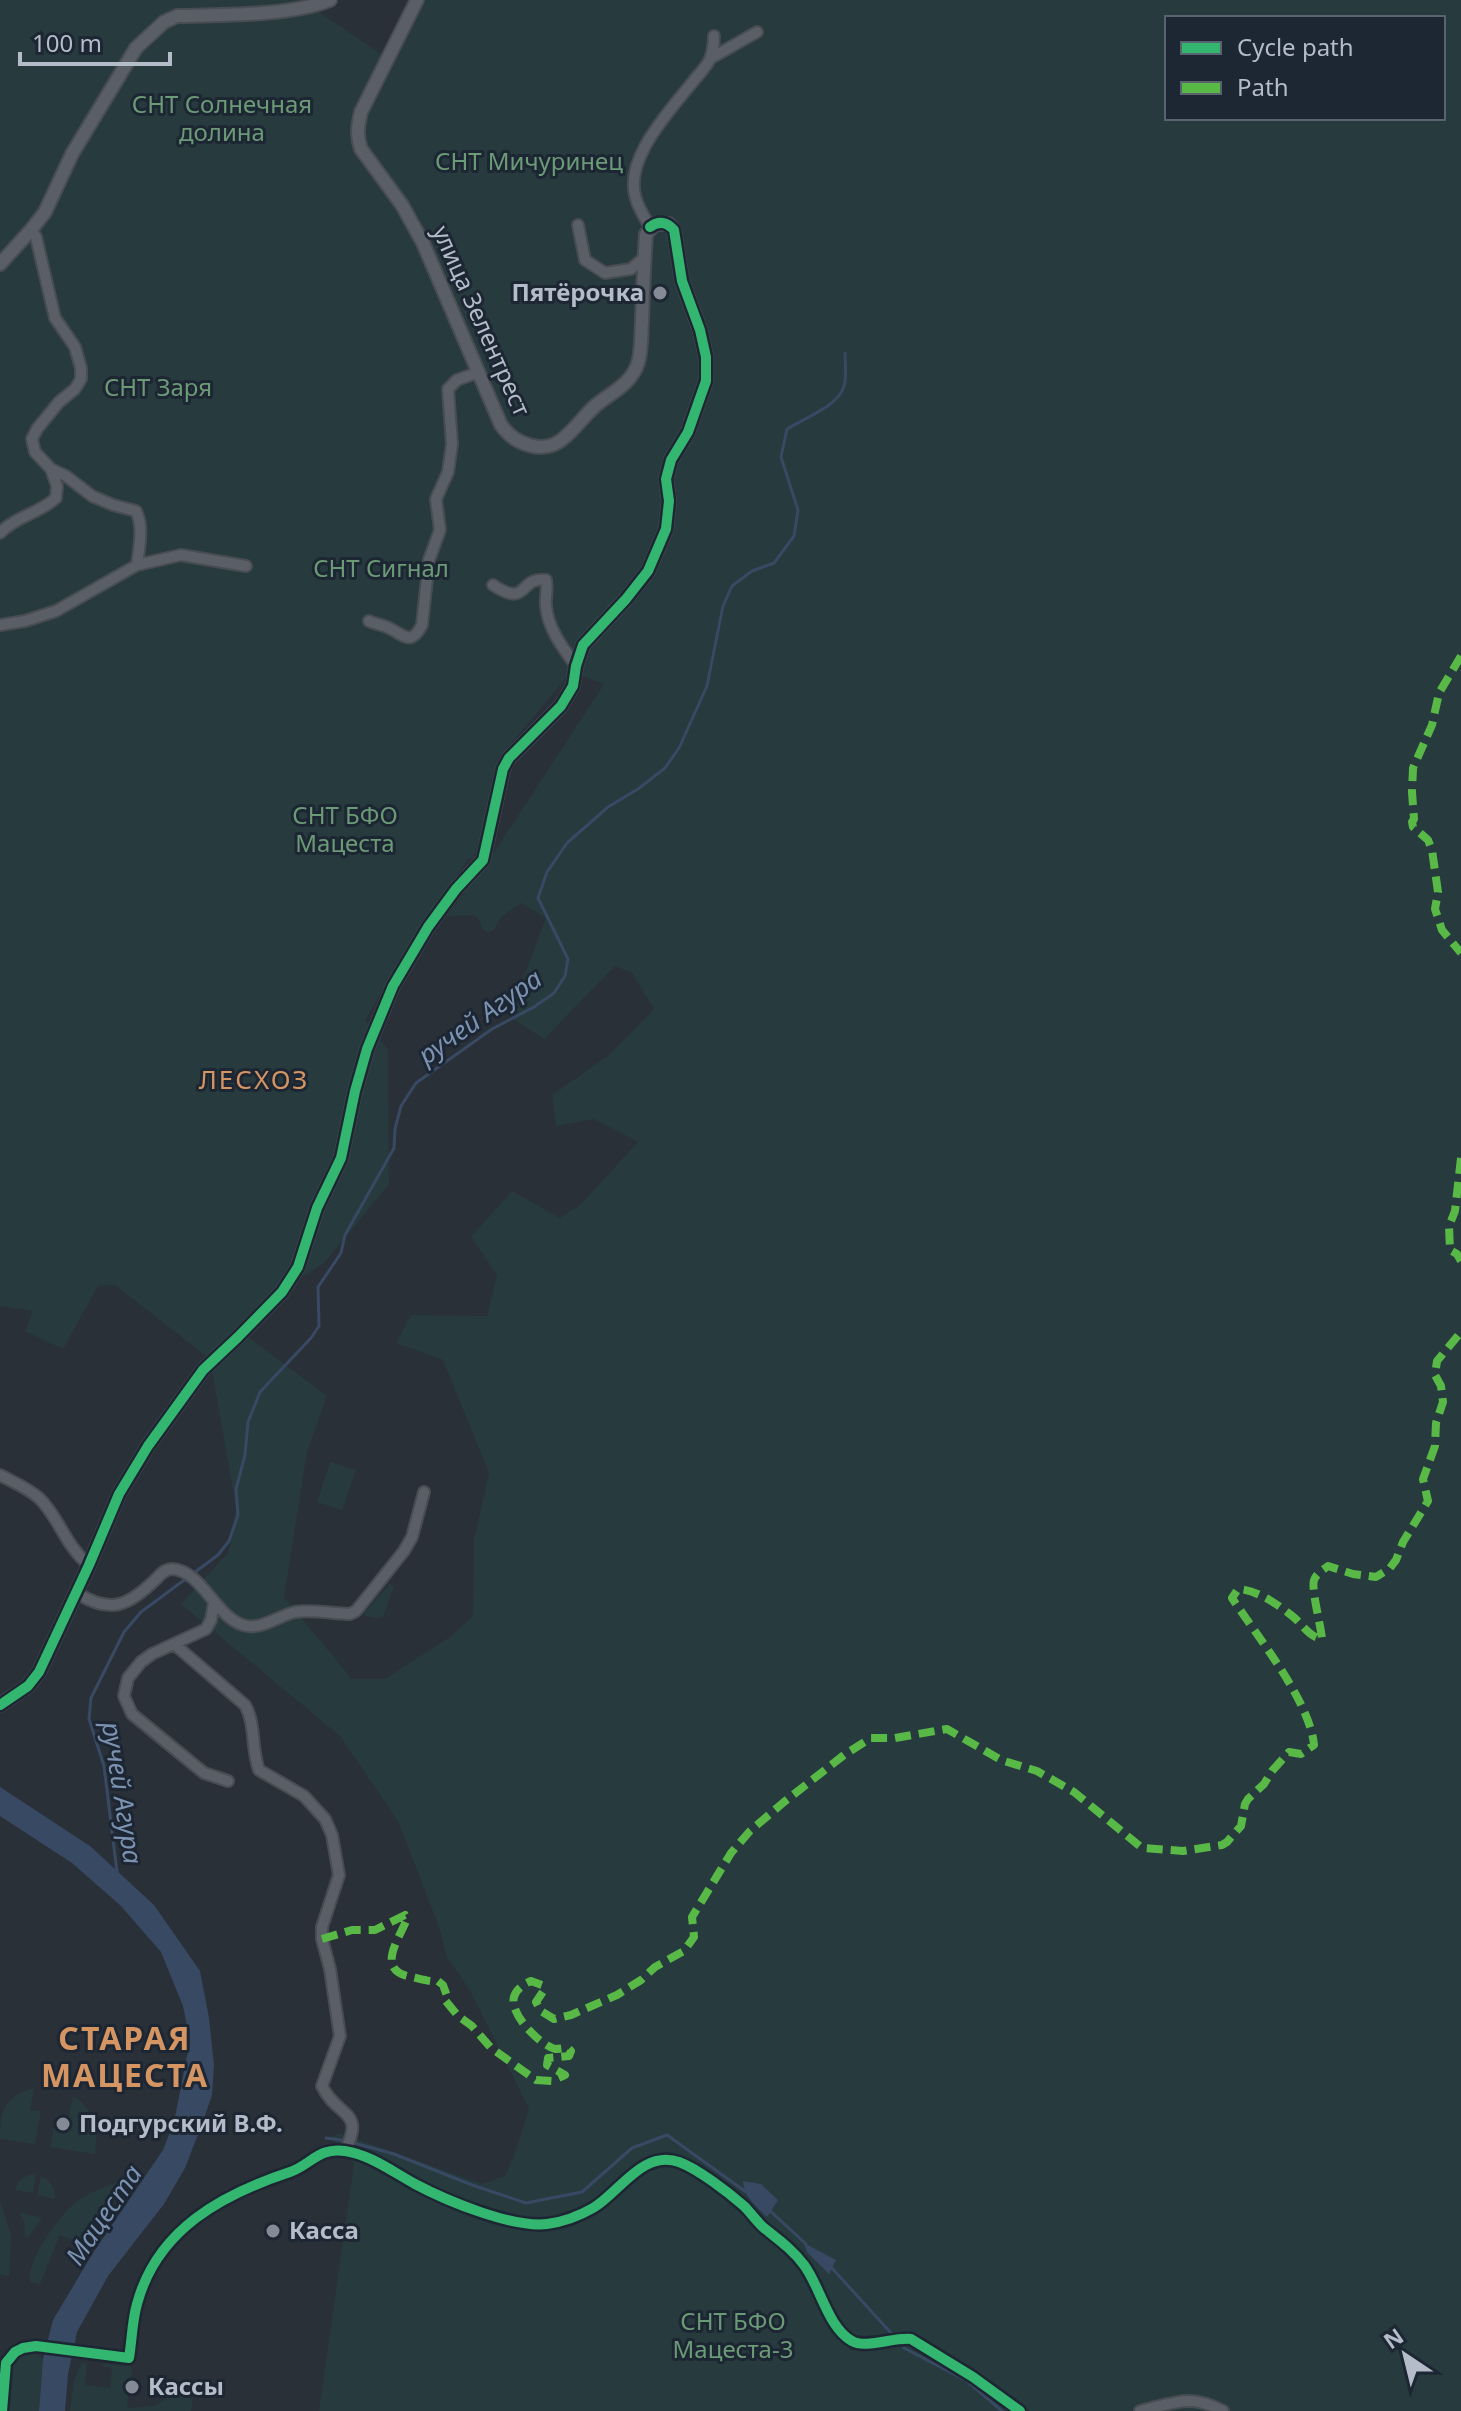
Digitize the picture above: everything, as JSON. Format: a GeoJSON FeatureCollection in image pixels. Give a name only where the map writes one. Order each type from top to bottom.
{"type":"FeatureCollection","features":[{"type":"Feature","properties":{"kind":"street"},"geometry":{"type":"LineString","coordinates":[[0,264],[45,212],[72,154],[136,48],[164,22],[177,16],[301,8],[330,0]]}},
{"type":"Feature","properties":{"kind":"street","name":"улица Зелентрест"},"geometry":{"type":"LineString","coordinates":[[417,0],[361,112],[357,129],[361,149],[402,205],[423,243],[501,425],[518,442],[548,446],[563,440],[584,416],[632,376],[638,362],[646,234],[650,227]]}},
{"type":"Feature","properties":{"kind":"street"},"geometry":{"type":"LineString","coordinates":[[0,1705],[28,1686],[39,1672],[119,1494],[173,1409],[203,1370],[282,1292],[298,1267],[317,1208],[341,1158],[367,1049],[393,986],[428,927],[456,889],[483,860],[503,769],[509,758],[561,706],[573,686],[583,645],[648,571],[666,529],[669,501],[666,479],[671,460],[688,432],[699,405],[706,381],[706,357],[700,330],[682,281],[674,230],[669,224],[661,223],[650,227],[636,199],[634,173],[639,156],[713,57],[757,32]]}},
{"type":"Feature","properties":{"kind":"street"},"geometry":{"type":"LineString","coordinates":[[713,57],[714,36]]}},
{"type":"Feature","properties":{"kind":"street"},"geometry":{"type":"LineString","coordinates":[[578,225],[585,260],[605,273],[631,269],[645,257]]}},
{"type":"Feature","properties":{"kind":"street"},"geometry":{"type":"LineString","coordinates":[[31,230],[40,250],[55,318],[75,347],[81,368],[81,379],[75,389],[44,418],[32,439],[35,452],[51,469],[66,476],[92,496],[136,511],[140,540],[137,565]]}},
{"type":"Feature","properties":{"kind":"street"},"geometry":{"type":"LineString","coordinates":[[369,621],[389,628],[404,638],[418,633],[422,625],[429,560],[440,530],[436,499],[448,472],[452,444],[448,389],[457,380],[479,372]]}},
{"type":"Feature","properties":{"kind":"street"},"geometry":{"type":"LineString","coordinates":[[0,533],[17,519],[56,498],[57,486],[51,469]]}},
{"type":"Feature","properties":{"kind":"street"},"geometry":{"type":"LineString","coordinates":[[0,625],[56,611],[137,565],[181,555],[246,566]]}},
{"type":"Feature","properties":{"kind":"street"},"geometry":{"type":"LineString","coordinates":[[493,585],[508,595],[515,595],[533,581],[546,580],[547,615],[557,640],[576,666]]}},
{"type":"Feature","properties":{"kind":"street"},"geometry":{"type":"LineString","coordinates":[[0,1475],[47,1506],[77,1555],[89,1565]]}},
{"type":"Feature","properties":{"kind":"street"},"geometry":{"type":"LineString","coordinates":[[77,1593],[101,1605],[119,1605],[137,1596],[168,1569],[183,1572],[197,1582],[214,1603],[237,1623],[254,1627],[296,1612],[350,1614],[356,1611],[404,1551],[412,1537],[424,1492]]}},
{"type":"Feature","properties":{"kind":"street"},"geometry":{"type":"LineString","coordinates":[[214,1603],[206,1629],[152,1654],[131,1673],[124,1696],[132,1714],[204,1773],[228,1781]]}},
{"type":"Feature","properties":{"kind":"street"},"geometry":{"type":"LineString","coordinates":[[174,1644],[241,1701],[249,1711],[259,1770],[304,1796],[325,1819],[332,1835],[339,1875],[322,1927],[322,1939],[340,2036],[322,2086],[329,2098],[353,2122],[355,2130],[345,2151]]}},
{"type":"Feature","properties":{"kind":"street"},"geometry":{"type":"LineString","coordinates":[[2,2411],[4,2372],[9,2358],[23,2348],[38,2346],[129,2358],[136,2307],[143,2285],[155,2262],[176,2235],[216,2203],[236,2192],[299,2168],[314,2156],[333,2150],[371,2159],[432,2191],[519,2224],[546,2224],[573,2218],[594,2208],[653,2161],[665,2159],[680,2162],[745,2207],[786,2245],[805,2266],[837,2327],[849,2340],[857,2344],[911,2339],[973,2377],[1020,2411]]}},
{"type":"Feature","properties":{"kind":"street"},"geometry":{"type":"LineString","coordinates":[[1140,2411],[1194,2399],[1223,2411]]}},
{"type":"Feature","properties":{"kind":"green space"},"geometry":{"type":"Polygon","coordinates":[[[0,0],[315,0],[319,12],[393,62],[425,0],[1461,0],[1461,2411],[319,2411],[354,2164],[332,2137],[340,2133],[482,2184],[505,2176],[529,2109],[471,1992],[447,1957],[439,1927],[398,1821],[340,1736],[181,1604],[228,1553],[236,1508],[212,1370],[248,1337],[327,1396],[307,1452],[284,1597],[352,1679],[385,1679],[450,1637],[473,1616],[474,1540],[489,1473],[443,1360],[396,1343],[411,1315],[487,1316],[497,1275],[471,1237],[512,1191],[560,1218],[581,1204],[638,1142],[594,1119],[556,1126],[552,1095],[609,1055],[654,1009],[632,973],[615,966],[544,1039],[509,1016],[546,918],[521,903],[501,917],[494,930],[489,932],[483,930],[478,918],[473,915],[447,916],[488,862],[604,684],[571,672],[499,758],[474,858],[468,859],[365,1021],[388,1050],[389,1184],[325,1262],[294,1282],[206,1356],[115,1285],[98,1286],[63,1349],[25,1331],[33,1311],[0,1306],[0,0]]]}},
{"type":"Feature","properties":{"kind":"green space"},"geometry":{"type":"Polygon","coordinates":[[[330,1462],[356,1470],[342,1510],[317,1502],[330,1462]]]}},
{"type":"Feature","properties":{"kind":"green space"},"geometry":{"type":"Polygon","coordinates":[[[390,1584],[394,1586],[383,1617],[365,1616],[364,1613],[390,1584]]]}},
{"type":"Feature","properties":{"kind":"green space"},"geometry":{"type":"Polygon","coordinates":[[[34,2088],[30,2110],[41,2111],[35,2144],[0,2139],[1,2120],[10,2100],[34,2088]]]}},
{"type":"Feature","properties":{"kind":"green space"},"geometry":{"type":"Polygon","coordinates":[[[73,2096],[87,2108],[94,2121],[95,2154],[50,2147],[56,2114],[69,2116],[73,2096]]]}},
{"type":"Feature","properties":{"kind":"green space"},"geometry":{"type":"Polygon","coordinates":[[[36,2174],[33,2193],[15,2190],[23,2178],[36,2174]]]}},
{"type":"Feature","properties":{"kind":"green space"},"geometry":{"type":"Polygon","coordinates":[[[41,2176],[52,2185],[55,2199],[37,2195],[41,2176]]]}},
{"type":"Feature","properties":{"kind":"green space"},"geometry":{"type":"Polygon","coordinates":[[[121,2181],[79,2242],[60,2235],[40,2284],[30,2282],[38,2251],[69,2209],[97,2190],[121,2181]]]}},
{"type":"Feature","properties":{"kind":"green space"},"geometry":{"type":"Polygon","coordinates":[[[0,2201],[11,2235],[9,2276],[0,2274],[0,2201]]]}},
{"type":"Feature","properties":{"kind":"green space"},"geometry":{"type":"Polygon","coordinates":[[[22,2213],[42,2218],[28,2237],[25,2236],[22,2213]]]}},
{"type":"Feature","properties":{"kind":"green space"},"geometry":{"type":"Polygon","coordinates":[[[30,2349],[43,2359],[39,2411],[4,2411],[7,2375],[14,2362],[30,2349]]]}},
{"type":"Feature","properties":{"kind":"green space"},"geometry":{"type":"Polygon","coordinates":[[[81,2363],[87,2363],[85,2385],[110,2388],[112,2368],[103,2366],[103,2363],[132,2367],[127,2408],[154,2406],[173,2394],[190,2396],[193,2400],[191,2411],[70,2411],[74,2381],[81,2363]]]}},
{"type":"Feature","properties":{"kind":"water"},"geometry":{"type":"Polygon","coordinates":[[[0,1787],[90,1846],[154,1905],[200,1971],[214,2065],[212,2095],[185,2168],[164,2204],[108,2276],[77,2332],[68,2374],[65,2411],[39,2411],[43,2359],[53,2320],[93,2253],[163,2150],[174,2122],[190,2041],[183,2006],[161,1952],[121,1906],[72,1863],[0,1816],[0,1787]]]}},
{"type":"Feature","properties":{"kind":"water"},"geometry":{"type":"Polygon","coordinates":[[[743,2181],[761,2184],[778,2200],[767,2217],[748,2197],[743,2181]]]}},
{"type":"Feature","properties":{"kind":"water"},"geometry":{"type":"Polygon","coordinates":[[[804,2243],[836,2260],[829,2274],[807,2252],[804,2243]]]}},
{"type":"Feature","properties":{"kind":"waterway","name":"ручей Агура"},"geometry":{"type":"LineString","coordinates":[[117,1872],[104,1766],[89,1719],[91,1698],[124,1632],[141,1612],[218,1555],[229,1541],[238,1515],[236,1489],[245,1455],[248,1422],[260,1392],[319,1326],[318,1287],[341,1253],[345,1235],[394,1148],[401,1106],[416,1083],[492,1029],[554,993],[565,976],[568,959],[538,898],[547,872],[567,843],[608,807],[665,768],[679,748],[707,686],[723,606],[732,586],[752,571],[774,563],[794,536],[798,510],[781,457],[787,429],[828,405],[841,393],[845,378],[845,353]]}},
{"type":"Feature","properties":{"kind":"waterway"},"geometry":{"type":"LineString","coordinates":[[326,2138],[394,2154],[526,2203],[582,2192],[632,2148],[667,2135],[746,2192]]}},
{"type":"Feature","properties":{"kind":"waterway"},"geometry":{"type":"LineString","coordinates":[[768,2209],[806,2244]]}},
{"type":"Feature","properties":{"kind":"waterway"},"geometry":{"type":"LineString","coordinates":[[830,2266],[892,2334]]}},
{"type":"Feature","properties":{"kind":"waterway"},"geometry":{"type":"LineString","coordinates":[[904,2348],[967,2381],[1002,2411]]}},
{"type":"Feature","properties":{"kind":"marked path"},"geometry":{"type":"LineString","coordinates":[[1461,656],[1439,693],[1432,725],[1413,768],[1412,792],[1413,827],[1428,840],[1432,850],[1438,892],[1435,909],[1442,930],[1461,953]]}},
{"type":"Feature","properties":{"kind":"marked path"},"geometry":{"type":"LineString","coordinates":[[1461,1158],[1455,1211],[1449,1226],[1450,1250],[1461,1261]]}},
{"type":"Feature","properties":{"kind":"marked path"},"geometry":{"type":"LineString","coordinates":[[322,1939],[352,1930],[375,1930],[405,1915],[407,1919],[392,1954],[394,1968],[401,1974],[438,1981],[443,1985],[447,1996],[445,2000],[491,2048],[536,2080],[552,2081],[565,2075],[547,2065],[548,2058],[569,2056],[571,2051],[549,2046],[527,2028],[514,2004],[518,1989],[531,1981],[542,1985],[544,1990],[536,2002],[541,2011],[554,2019],[617,1995],[655,1967],[684,1951],[694,1937],[692,1917],[731,1853],[750,1831],[844,1755],[871,1738],[895,1738],[947,1729],[1001,1760],[1037,1771],[1074,1792],[1142,1848],[1183,1851],[1222,1845],[1241,1826],[1248,1799],[1289,1752],[1301,1754],[1314,1745],[1293,1689],[1232,1598],[1238,1589],[1259,1595],[1322,1639],[1314,1591],[1314,1580],[1318,1574],[1328,1566],[1376,1577],[1390,1568],[1428,1501],[1423,1479],[1435,1446],[1436,1423],[1443,1402],[1441,1386],[1435,1375],[1437,1361],[1461,1332]]}},
{"type":"Feature","properties":{"kind":"cycle path"},"geometry":{"type":"LineString","coordinates":[[0,1705],[28,1686],[39,1672],[119,1494],[148,1446],[203,1370],[282,1292],[298,1267],[317,1208],[341,1158],[367,1049],[393,986],[428,927],[456,889],[483,860],[503,769],[509,758],[561,706],[573,686],[583,645],[648,571],[666,529],[669,501],[666,479],[671,460],[688,432],[706,381],[706,357],[700,330],[682,281],[674,230],[663,223],[650,227]]}},
{"type":"Feature","properties":{"kind":"cycle path"},"geometry":{"type":"LineString","coordinates":[[2,2411],[6,2363],[15,2352],[36,2346],[129,2358],[135,2310],[147,2278],[160,2255],[177,2235],[196,2218],[241,2191],[336,2150],[373,2160],[415,2184],[462,2205],[498,2218],[533,2224],[559,2222],[588,2211],[632,2174],[654,2162],[666,2160],[687,2165],[730,2194],[761,2226],[786,2245],[810,2274],[830,2317],[852,2341],[864,2344],[911,2339],[973,2377],[1020,2411]]}},
{"type":"Feature","properties":{"kind":"place","name":"Пятёрочка"},"geometry":{"type":"Point","coordinates":[660,293]}},
{"type":"Feature","properties":{"kind":"place","name":"Подгурский В.Ф."},"geometry":{"type":"Point","coordinates":[63,2124]}},
{"type":"Feature","properties":{"kind":"place","name":"Касса"},"geometry":{"type":"Point","coordinates":[273,2231]}},
{"type":"Feature","properties":{"kind":"place","name":"Кассы"},"geometry":{"type":"Point","coordinates":[132,2387]}},
{"type":"Feature","properties":{"kind":"district","name":"ЛЕСХОЗ"},"geometry":{"type":"Point","coordinates":[254,1080]}},
{"type":"Feature","properties":{"kind":"district","name":"СТАРАЯ МАЦЕСТА"},"geometry":{"type":"Point","coordinates":[125,2058]}},
{"type":"Feature","properties":{"kind":"park label","name":"СНТ Солнечная долина"},"geometry":{"type":"Point","coordinates":[222,119]}},
{"type":"Feature","properties":{"kind":"park label","name":"СНТ Мичуринец"},"geometry":{"type":"Point","coordinates":[529,162]}},
{"type":"Feature","properties":{"kind":"park label","name":"СНТ Заря"},"geometry":{"type":"Point","coordinates":[158,388]}},
{"type":"Feature","properties":{"kind":"park label","name":"СНТ Сигнал"},"geometry":{"type":"Point","coordinates":[381,569]}},
{"type":"Feature","properties":{"kind":"park label","name":"СНТ БФО Мацеста"},"geometry":{"type":"Point","coordinates":[345,830]}},
{"type":"Feature","properties":{"kind":"park label","name":"СНТ БФО Мацеста-3"},"geometry":{"type":"Point","coordinates":[733,2336]}},
{"type":"Feature","properties":{"kind":"water label","name":"Мацеста"},"geometry":{"type":"Point","coordinates":[104,2215]}}]}
